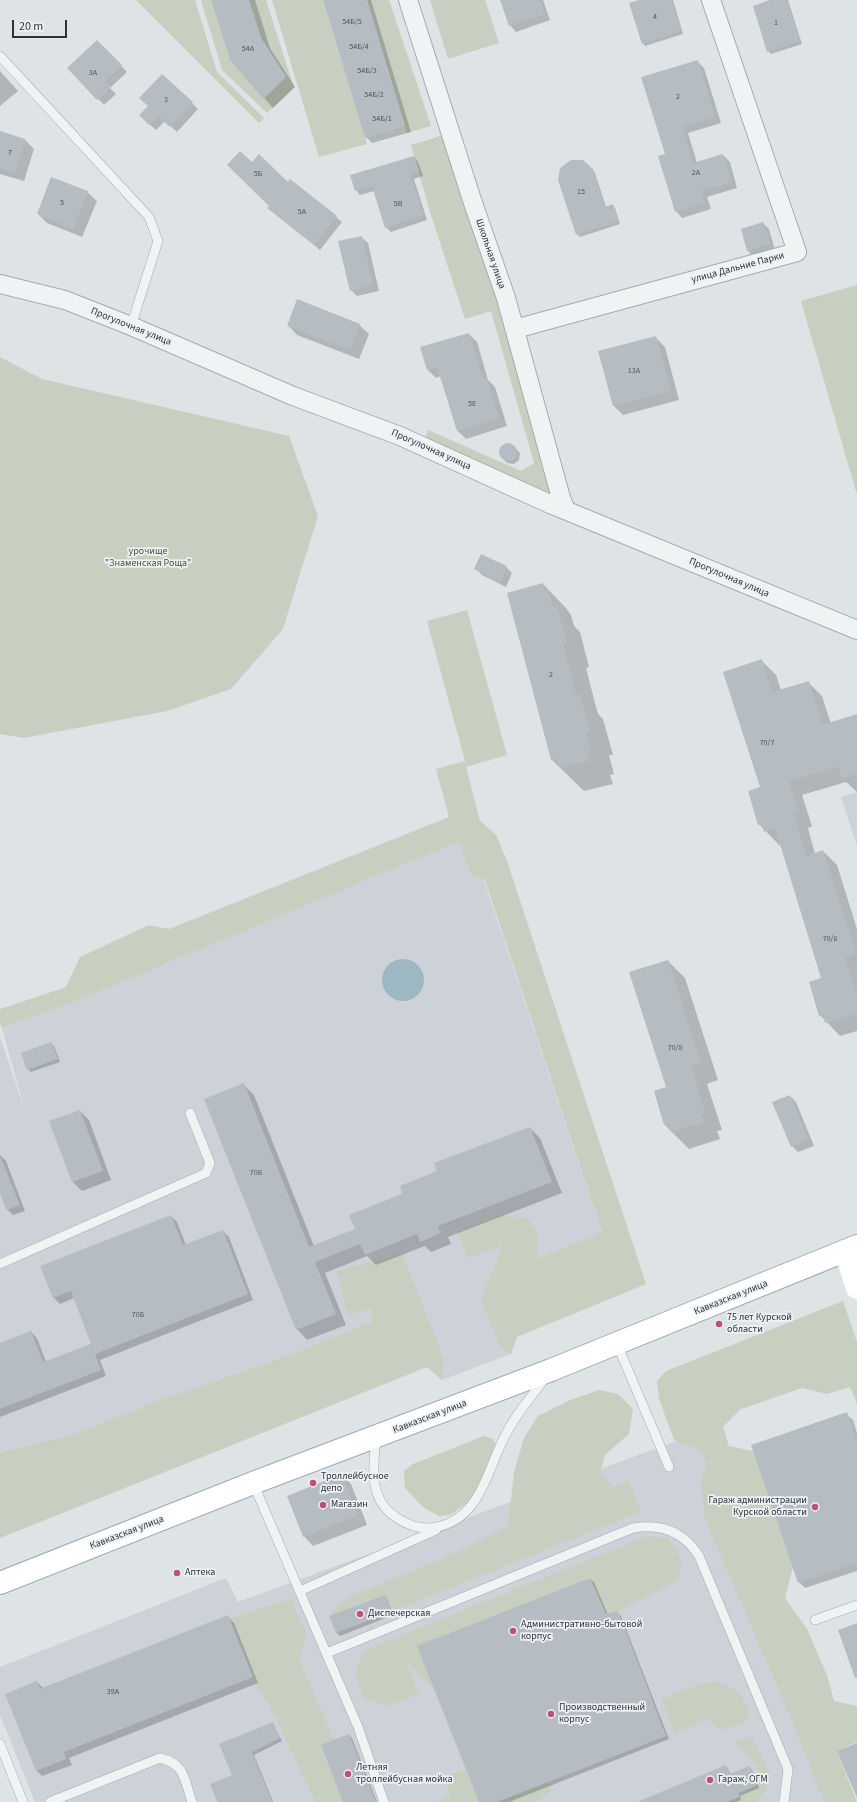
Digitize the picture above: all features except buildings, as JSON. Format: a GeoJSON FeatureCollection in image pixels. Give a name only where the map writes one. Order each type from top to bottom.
{"type":"FeatureCollection","features":[{"type":"Feature","properties":{"kind":"main road"},"geometry":{"type":"LineString","coordinates":[[851,1249],[857,1288]]}},
{"type":"Feature","properties":{"kind":"main road","name":"Кавказская улица"},"geometry":{"type":"LineString","coordinates":[[0,1582],[253,1483],[376,1438],[551,1370],[851,1249]]}},
{"type":"Feature","properties":{"kind":"street","name":"Школьная улица"},"geometry":{"type":"LineString","coordinates":[[408,0],[515,329],[561,498],[566,510]]}},
{"type":"Feature","properties":{"kind":"street","name":"улица Дальние Парки"},"geometry":{"type":"LineString","coordinates":[[515,329],[797,252],[711,0]]}},
{"type":"Feature","properties":{"kind":"street","name":"Прогулочная улица"},"geometry":{"type":"LineString","coordinates":[[0,284],[65,300],[131,326],[293,396],[400,436],[566,510],[857,630]]}},
{"type":"Feature","properties":{"kind":"lane"},"geometry":{"type":"LineString","coordinates":[[0,56],[150,217],[158,241],[131,326]]}},
{"type":"Feature","properties":{"kind":"lane"},"geometry":{"type":"LineString","coordinates":[[0,1264],[196,1179],[206,1173],[210,1164],[190,1113]]}},
{"type":"Feature","properties":{"kind":"lane"},"geometry":{"type":"LineString","coordinates":[[617,1344],[669,1467]]}},
{"type":"Feature","properties":{"kind":"lane"},"geometry":{"type":"LineString","coordinates":[[300,1591],[463,1516],[477,1500],[502,1441],[517,1416],[551,1370]]}},
{"type":"Feature","properties":{"kind":"lane"},"geometry":{"type":"LineString","coordinates":[[376,1438],[373,1479],[380,1500],[386,1509],[399,1519],[413,1526],[434,1528],[444,1526]]}},
{"type":"Feature","properties":{"kind":"lane"},"geometry":{"type":"LineString","coordinates":[[253,1483],[358,1726],[384,1802]]}},
{"type":"Feature","properties":{"kind":"lane"},"geometry":{"type":"LineString","coordinates":[[327,1653],[634,1528],[655,1526],[666,1528],[686,1539],[699,1556],[788,1769],[784,1802]]}},
{"type":"Feature","properties":{"kind":"lane"},"geometry":{"type":"LineString","coordinates":[[815,1620],[857,1605]]}},
{"type":"Feature","properties":{"kind":"lane"},"geometry":{"type":"LineString","coordinates":[[0,1744],[23,1802]]}},
{"type":"Feature","properties":{"kind":"lane"},"geometry":{"type":"LineString","coordinates":[[50,1802],[160,1758],[172,1761],[180,1768],[192,1802]]}},
{"type":"Feature","properties":{"kind":"shaded area"},"geometry":{"type":"Polygon","coordinates":[[[857,792],[857,846],[841,797],[857,792]]]}},
{"type":"Feature","properties":{"kind":"shaded area"},"geometry":{"type":"Polygon","coordinates":[[[458,842],[472,876],[484,880],[602,1233],[537,1259],[511,1354],[442,1380],[427,1367],[298,1352],[157,1401],[73,1435],[0,1452],[0,1037],[25,1111],[2,1028],[79,1000],[458,842]]]}},
{"type":"Feature","properties":{"kind":"shaded area"},"geometry":{"type":"Polygon","coordinates":[[[701,1432],[845,1802],[35,1802],[0,1715],[0,1667],[226,1578],[238,1602],[701,1432]]]}},
{"type":"Feature","properties":{"kind":"green space"},"geometry":{"type":"Polygon","coordinates":[[[136,0],[195,0],[217,72],[264,118],[259,123],[136,0]]]}},
{"type":"Feature","properties":{"kind":"green space"},"geometry":{"type":"Polygon","coordinates":[[[201,0],[211,0],[230,60],[263,99],[286,77],[261,38],[249,0],[266,0],[294,88],[267,113],[222,70],[201,0]]]}},
{"type":"Feature","properties":{"kind":"green space"},"geometry":{"type":"Polygon","coordinates":[[[272,0],[323,0],[367,144],[319,157],[272,0]]]}},
{"type":"Feature","properties":{"kind":"green space"},"geometry":{"type":"Polygon","coordinates":[[[367,0],[389,0],[431,126],[407,133],[367,0]]]}},
{"type":"Feature","properties":{"kind":"green space"},"geometry":{"type":"Polygon","coordinates":[[[430,0],[485,0],[499,43],[448,59],[430,0]]]}},
{"type":"Feature","properties":{"kind":"green space"},"geometry":{"type":"Polygon","coordinates":[[[450,133],[561,498],[420,451],[428,430],[521,471],[534,463],[491,311],[465,319],[430,212],[411,145],[450,133]]]}},
{"type":"Feature","properties":{"kind":"green space"},"geometry":{"type":"Polygon","coordinates":[[[857,285],[857,495],[801,301],[857,285]]]}},
{"type":"Feature","properties":{"kind":"green space","name":"урочище \"Знаменская Роща\""},"geometry":{"type":"Polygon","coordinates":[[[0,357],[42,379],[289,436],[318,516],[283,629],[231,689],[167,711],[24,738],[0,734],[0,357]]]}},
{"type":"Feature","properties":{"kind":"green space"},"geometry":{"type":"Polygon","coordinates":[[[467,610],[507,755],[466,767],[480,821],[496,835],[507,861],[646,1284],[517,1337],[511,1354],[500,1346],[481,1300],[503,1246],[469,1258],[457,1233],[499,1215],[528,1219],[538,1235],[537,1259],[602,1232],[485,880],[472,876],[458,842],[79,1000],[2,1028],[0,1024],[0,1009],[66,987],[80,957],[149,925],[169,929],[449,817],[436,769],[465,761],[427,621],[467,610]]]}},
{"type":"Feature","properties":{"kind":"green space"},"geometry":{"type":"Polygon","coordinates":[[[402,1254],[443,1357],[442,1380],[427,1367],[0,1538],[0,1452],[73,1435],[157,1401],[298,1352],[372,1322],[371,1308],[348,1315],[337,1271],[402,1254]]]}},
{"type":"Feature","properties":{"kind":"green space"},"geometry":{"type":"Polygon","coordinates":[[[843,1301],[857,1342],[857,1404],[850,1387],[827,1394],[802,1388],[741,1409],[723,1427],[729,1446],[753,1451],[793,1567],[785,1598],[807,1629],[827,1675],[834,1701],[857,1706],[857,1742],[837,1751],[857,1802],[824,1802],[793,1723],[705,1519],[701,1480],[707,1465],[700,1451],[674,1440],[659,1399],[657,1381],[666,1371],[843,1301]]]}},
{"type":"Feature","properties":{"kind":"green space"},"geometry":{"type":"Polygon","coordinates":[[[599,1390],[618,1394],[633,1409],[629,1434],[605,1455],[600,1473],[613,1488],[629,1482],[641,1512],[391,1612],[384,1595],[329,1616],[347,1598],[460,1551],[508,1526],[514,1472],[524,1438],[538,1416],[568,1401],[599,1390]]]}},
{"type":"Feature","properties":{"kind":"green space"},"geometry":{"type":"Polygon","coordinates":[[[484,1436],[493,1439],[498,1449],[494,1465],[469,1502],[450,1515],[439,1516],[424,1508],[405,1488],[404,1471],[413,1464],[484,1436]]]}},
{"type":"Feature","properties":{"kind":"green space"},"geometry":{"type":"Polygon","coordinates":[[[647,1536],[668,1539],[677,1550],[681,1559],[681,1564],[676,1582],[618,1611],[433,1687],[406,1661],[418,1694],[387,1706],[363,1697],[355,1675],[363,1651],[647,1536]]]}},
{"type":"Feature","properties":{"kind":"green space"},"geometry":{"type":"Polygon","coordinates":[[[291,1599],[307,1636],[299,1659],[334,1740],[321,1745],[343,1802],[315,1802],[277,1720],[253,1677],[230,1618],[291,1599]]]}},
{"type":"Feature","properties":{"kind":"green space"},"geometry":{"type":"Polygon","coordinates":[[[717,1682],[729,1686],[744,1699],[749,1711],[744,1723],[721,1730],[707,1719],[675,1733],[661,1699],[703,1683],[717,1682]]]}},
{"type":"Feature","properties":{"kind":"green space"},"geometry":{"type":"Polygon","coordinates":[[[752,1737],[769,1771],[767,1787],[757,1802],[727,1802],[757,1785],[755,1778],[761,1775],[751,1757],[735,1743],[752,1737]]]}},
{"type":"Feature","properties":{"kind":"green space"},"geometry":{"type":"Polygon","coordinates":[[[465,1769],[479,1802],[436,1802],[451,1795],[445,1777],[465,1769]]]}},
{"type":"Feature","properties":{"kind":"green space"},"geometry":{"type":"Polygon","coordinates":[[[548,1782],[552,1790],[537,1802],[497,1802],[548,1782]]]}},
{"type":"Feature","properties":{"kind":"water"},"geometry":{"type":"Polygon","coordinates":[[[399,959],[407,959],[418,965],[424,976],[424,984],[418,995],[407,1001],[399,1001],[388,995],[382,984],[382,976],[388,965],[399,959]]]}},
{"type":"Feature","properties":{"kind":"place","name":"75 лет Курской области"},"geometry":{"type":"Point","coordinates":[719,1324]}},
{"type":"Feature","properties":{"kind":"place","name":"Троллейбусное депо"},"geometry":{"type":"Point","coordinates":[313,1483]}},
{"type":"Feature","properties":{"kind":"place","name":"Магазин"},"geometry":{"type":"Point","coordinates":[323,1505]}},
{"type":"Feature","properties":{"kind":"place","name":"Гараж администрации Курской области"},"geometry":{"type":"Point","coordinates":[815,1507]}},
{"type":"Feature","properties":{"kind":"place","name":"Аптека"},"geometry":{"type":"Point","coordinates":[177,1573]}},
{"type":"Feature","properties":{"kind":"place","name":"Диспечерская"},"geometry":{"type":"Point","coordinates":[360,1614]}},
{"type":"Feature","properties":{"kind":"place","name":"Административно-бытовой корпус"},"geometry":{"type":"Point","coordinates":[513,1631]}},
{"type":"Feature","properties":{"kind":"place","name":"Производственный корпус"},"geometry":{"type":"Point","coordinates":[551,1714]}},
{"type":"Feature","properties":{"kind":"place","name":"Летняя троллейбусная мойка"},"geometry":{"type":"Point","coordinates":[348,1774]}},
{"type":"Feature","properties":{"kind":"place","name":"Гараж, ОГМ"},"geometry":{"type":"Point","coordinates":[710,1780]}}]}
